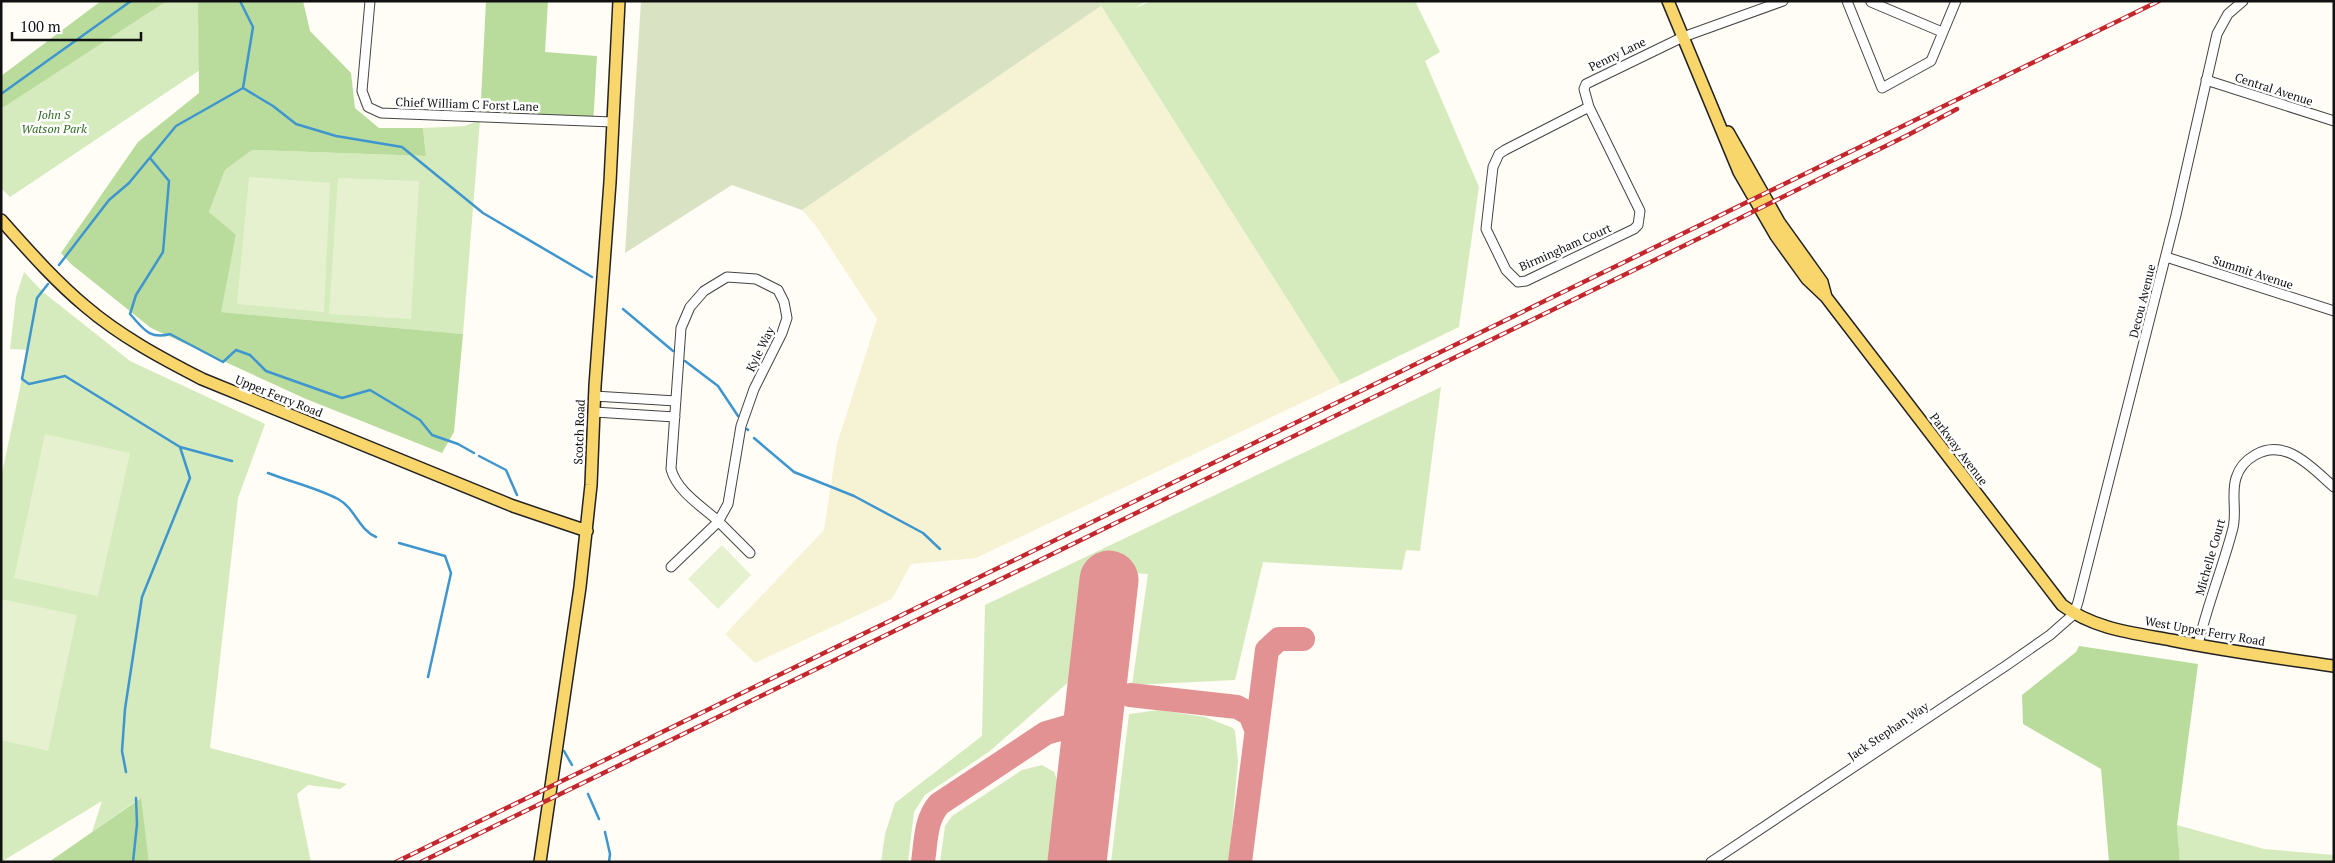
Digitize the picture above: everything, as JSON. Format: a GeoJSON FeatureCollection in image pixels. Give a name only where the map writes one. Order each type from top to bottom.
{"type":"FeatureCollection","features":[{"type":"Feature","properties":{"kind":"main road","name":"Scotch Road"},"geometry":{"type":"LineString","coordinates":[[540,862],[587,531],[619,1]]}},
{"type":"Feature","properties":{"kind":"main road","name":"Parkway Avenue"},"geometry":{"type":"LineString","coordinates":[[1668,1],[1733,159],[1762,213],[1807,279],[1826,297],[2053,595],[2074,614]]}},
{"type":"Feature","properties":{"kind":"main road","name":"Upper Ferry Road"},"geometry":{"type":"LineString","coordinates":[[1,220],[42,266],[85,306],[141,347],[170,363],[211,382],[513,506],[587,531]]}},
{"type":"Feature","properties":{"kind":"main road","name":"West Upper Ferry Road"},"geometry":{"type":"LineString","coordinates":[[2074,614],[2094,624],[2198,645],[2334,666]]}},
{"type":"Feature","properties":{"kind":"street","name":"Chief William C Forst Lane"},"geometry":{"type":"LineString","coordinates":[[370,1],[362,91],[368,106],[381,113],[613,122]]}},
{"type":"Feature","properties":{"kind":"street"},"geometry":{"type":"LineString","coordinates":[[1682,37],[1784,1]]}},
{"type":"Feature","properties":{"kind":"street"},"geometry":{"type":"LineString","coordinates":[[1847,1],[1882,88],[1931,61],[1956,1]]}},
{"type":"Feature","properties":{"kind":"street","name":"Decou Avenue"},"geometry":{"type":"LineString","coordinates":[[2074,614],[2093,549],[2166,257],[2217,34],[2228,14],[2243,1]]}},
{"type":"Feature","properties":{"kind":"street"},"geometry":{"type":"LineString","coordinates":[[1870,2],[1942,32]]}},
{"type":"Feature","properties":{"kind":"street","name":"Penny Lane"},"geometry":{"type":"LineString","coordinates":[[1588,107],[1584,88],[1586,84],[1682,37]]}},
{"type":"Feature","properties":{"kind":"street","name":"Central Avenue"},"geometry":{"type":"LineString","coordinates":[[2206,80],[2334,121]]}},
{"type":"Feature","properties":{"kind":"street","name":"Birmingham Court"},"geometry":{"type":"LineString","coordinates":[[1588,107],[1640,211],[1638,225],[1634,230],[1526,281],[1518,282],[1506,270],[1486,229],[1494,161],[1505,150],[1588,107]]}},
{"type":"Feature","properties":{"kind":"street","name":"Summit Avenue"},"geometry":{"type":"LineString","coordinates":[[2166,257],[2334,311]]}},
{"type":"Feature","properties":{"kind":"street","name":"Kyle Way"},"geometry":{"type":"LineString","coordinates":[[671,568],[718,522],[728,504],[741,426],[754,389],[782,333],[787,318],[784,302],[778,290],[756,279],[727,277],[704,290],[690,307],[681,328],[671,469],[674,479],[680,488],[718,522],[750,553]]}},
{"type":"Feature","properties":{"kind":"street"},"geometry":{"type":"LineString","coordinates":[[594,396],[676,401]]}},
{"type":"Feature","properties":{"kind":"street"},"geometry":{"type":"LineString","coordinates":[[594,412],[675,417]]}},
{"type":"Feature","properties":{"kind":"street","name":"Michelle Court"},"geometry":{"type":"LineString","coordinates":[[2198,645],[2233,526],[2236,480],[2244,463],[2259,452],[2268,450],[2287,451],[2302,460],[2334,487]]}},
{"type":"Feature","properties":{"kind":"street","name":"Jack Stephan Way"},"geometry":{"type":"LineString","coordinates":[[1711,862],[2007,665],[2074,614]]}},
{"type":"Feature","properties":{"kind":"shaded area"},"geometry":{"type":"Polygon","coordinates":[[[1101,6],[1341,384],[976,558],[911,564],[892,599],[755,663],[725,634],[824,530],[837,444],[877,319],[816,226],[802,210],[1101,6]]]}},
{"type":"Feature","properties":{"kind":"green space"},"geometry":{"type":"Polygon","coordinates":[[[101,1],[167,1],[1,109],[1,76],[101,1]]]}},
{"type":"Feature","properties":{"kind":"green space","name":"John S Watson Park"},"geometry":{"type":"Polygon","coordinates":[[[167,1],[199,2],[200,70],[10,197],[1,188],[1,109],[167,1]]]}},
{"type":"Feature","properties":{"kind":"green space"},"geometry":{"type":"Polygon","coordinates":[[[198,1],[303,1],[310,31],[351,73],[355,108],[379,128],[423,128],[426,156],[252,150],[225,170],[209,212],[236,235],[221,312],[463,334],[454,432],[442,453],[306,399],[151,328],[71,264],[61,253],[138,142],[199,93],[198,1]]]}},
{"type":"Feature","properties":{"kind":"green space"},"geometry":{"type":"Polygon","coordinates":[[[486,1],[548,1],[545,52],[597,56],[593,126],[480,120],[486,1]]]}},
{"type":"Feature","properties":{"kind":"green space"},"geometry":{"type":"Polygon","coordinates":[[[641,1],[1098,1],[1101,6],[802,210],[732,185],[625,253],[641,1]]]}},
{"type":"Feature","properties":{"kind":"green space"},"geometry":{"type":"Polygon","coordinates":[[[1098,1],[1146,1],[1135,8],[1151,1],[1415,1],[1440,52],[1425,61],[1479,187],[1459,327],[1341,384],[1098,1]]]}},
{"type":"Feature","properties":{"kind":"green space"},"geometry":{"type":"Polygon","coordinates":[[[480,120],[463,334],[220,312],[236,236],[209,212],[225,170],[252,150],[426,156],[423,128],[465,126],[480,120]]]}},
{"type":"Feature","properties":{"kind":"green space"},"geometry":{"type":"Polygon","coordinates":[[[249,177],[330,183],[324,312],[237,304],[249,177]]]}},
{"type":"Feature","properties":{"kind":"green space"},"geometry":{"type":"Polygon","coordinates":[[[338,178],[419,181],[411,319],[329,314],[338,178]]]}},
{"type":"Feature","properties":{"kind":"green space"},"geometry":{"type":"Polygon","coordinates":[[[24,272],[43,292],[130,361],[265,424],[238,498],[210,748],[347,784],[340,789],[308,785],[297,794],[311,862],[149,862],[140,798],[92,832],[102,801],[1,862],[1,478],[28,350],[10,349],[16,297],[24,272]]]}},
{"type":"Feature","properties":{"kind":"green space"},"geometry":{"type":"Polygon","coordinates":[[[1441,387],[1420,551],[1406,550],[1402,570],[1263,562],[1235,680],[1132,685],[1148,574],[1084,570],[1073,678],[990,751],[925,795],[914,812],[908,862],[881,862],[885,834],[895,803],[982,736],[985,605],[1441,387]]]}},
{"type":"Feature","properties":{"kind":"green space"},"geometry":{"type":"Polygon","coordinates":[[[45,434],[130,453],[98,596],[14,578],[45,434]]]}},
{"type":"Feature","properties":{"kind":"green space"},"geometry":{"type":"Polygon","coordinates":[[[722,545],[751,575],[718,609],[688,579],[722,545]]]}},
{"type":"Feature","properties":{"kind":"green space"},"geometry":{"type":"Polygon","coordinates":[[[1,599],[77,615],[48,751],[1,740],[1,599]]]}},
{"type":"Feature","properties":{"kind":"green space"},"geometry":{"type":"Polygon","coordinates":[[[2079,646],[2198,664],[2177,825],[2180,862],[2109,862],[2101,769],[2023,724],[2022,695],[2076,652],[2079,646]]]}},
{"type":"Feature","properties":{"kind":"green space"},"geometry":{"type":"Polygon","coordinates":[[[1159,710],[1205,717],[1233,728],[1235,731],[1238,761],[1229,862],[1111,862],[1129,714],[1159,710]]]}},
{"type":"Feature","properties":{"kind":"green space"},"geometry":{"type":"Polygon","coordinates":[[[1042,765],[1054,772],[1060,787],[1051,862],[940,862],[945,826],[952,816],[1022,770],[1042,765]]]}},
{"type":"Feature","properties":{"kind":"green space"},"geometry":{"type":"Polygon","coordinates":[[[141,798],[149,862],[49,862],[141,798]]]}},
{"type":"Feature","properties":{"kind":"green space"},"geometry":{"type":"Polygon","coordinates":[[[2177,825],[2264,849],[2334,855],[2334,862],[2180,862],[2177,825]]]}},
{"type":"Feature","properties":{"kind":"waterway"},"geometry":{"type":"LineString","coordinates":[[1,94],[131,1]]}},
{"type":"Feature","properties":{"kind":"waterway"},"geometry":{"type":"LineString","coordinates":[[59,265],[109,200],[129,183],[176,126],[243,88],[253,27],[240,1]]}},
{"type":"Feature","properties":{"kind":"waterway"},"geometry":{"type":"LineString","coordinates":[[243,88],[273,106],[296,124],[336,136],[402,147],[483,213],[592,277]]}},
{"type":"Feature","properties":{"kind":"waterway"},"geometry":{"type":"LineString","coordinates":[[150,158],[169,181],[163,252],[136,295],[130,314],[147,332],[157,335],[170,334],[223,362],[236,350],[250,355],[266,371],[342,398],[370,390],[420,420],[432,435],[458,444],[474,453]]}},
{"type":"Feature","properties":{"kind":"waterway"},"geometry":{"type":"LineString","coordinates":[[48,284],[37,298],[22,379],[29,384],[65,376],[180,447],[190,478],[142,597],[125,709],[122,751],[126,772]]}},
{"type":"Feature","properties":{"kind":"waterway"},"geometry":{"type":"LineString","coordinates":[[623,309],[673,351]]}},
{"type":"Feature","properties":{"kind":"waterway"},"geometry":{"type":"LineString","coordinates":[[685,361],[718,386],[738,416]]}},
{"type":"Feature","properties":{"kind":"waterway"},"geometry":{"type":"LineString","coordinates":[[754,438],[794,472],[854,496],[923,533],[940,549]]}},
{"type":"Feature","properties":{"kind":"waterway"},"geometry":{"type":"LineString","coordinates":[[180,447],[232,461]]}},
{"type":"Feature","properties":{"kind":"waterway"},"geometry":{"type":"LineString","coordinates":[[479,456],[506,470],[517,495]]}},
{"type":"Feature","properties":{"kind":"waterway"},"geometry":{"type":"LineString","coordinates":[[268,473],[313,488],[338,499],[349,508],[365,529],[376,537]]}},
{"type":"Feature","properties":{"kind":"waterway"},"geometry":{"type":"LineString","coordinates":[[399,543],[445,556],[451,573],[428,677]]}},
{"type":"Feature","properties":{"kind":"waterway"},"geometry":{"type":"LineString","coordinates":[[564,751],[572,765]]}},
{"type":"Feature","properties":{"kind":"waterway"},"geometry":{"type":"LineString","coordinates":[[588,794],[599,819]]}},
{"type":"Feature","properties":{"kind":"waterway"},"geometry":{"type":"LineString","coordinates":[[133,862],[137,824],[136,798]]}},
{"type":"Feature","properties":{"kind":"waterway"},"geometry":{"type":"LineString","coordinates":[[605,832],[610,854],[609,862]]}},
{"type":"Feature","properties":{"kind":"taxiway"},"geometry":{"type":"LineString","coordinates":[[1240,862],[1267,650],[1279,639],[1303,639]]}},
{"type":"Feature","properties":{"kind":"taxiway"},"geometry":{"type":"LineString","coordinates":[[1130,695],[1237,707],[1250,714],[1256,729]]}},
{"type":"Feature","properties":{"kind":"taxiway"},"geometry":{"type":"LineString","coordinates":[[923,862],[929,824],[934,810],[939,804],[1046,733],[1067,727]]}},
{"type":"Feature","properties":{"kind":"runway"},"geometry":{"type":"LineString","coordinates":[[1077,862],[1109,580]]}},
{"type":"Feature","properties":{"kind":"railway"},"geometry":{"type":"LineString","coordinates":[[396,862],[2159,1]]}},
{"type":"Feature","properties":{"kind":"railway"},"geometry":{"type":"LineString","coordinates":[[421,862],[1712,232],[1957,109]]}}]}
